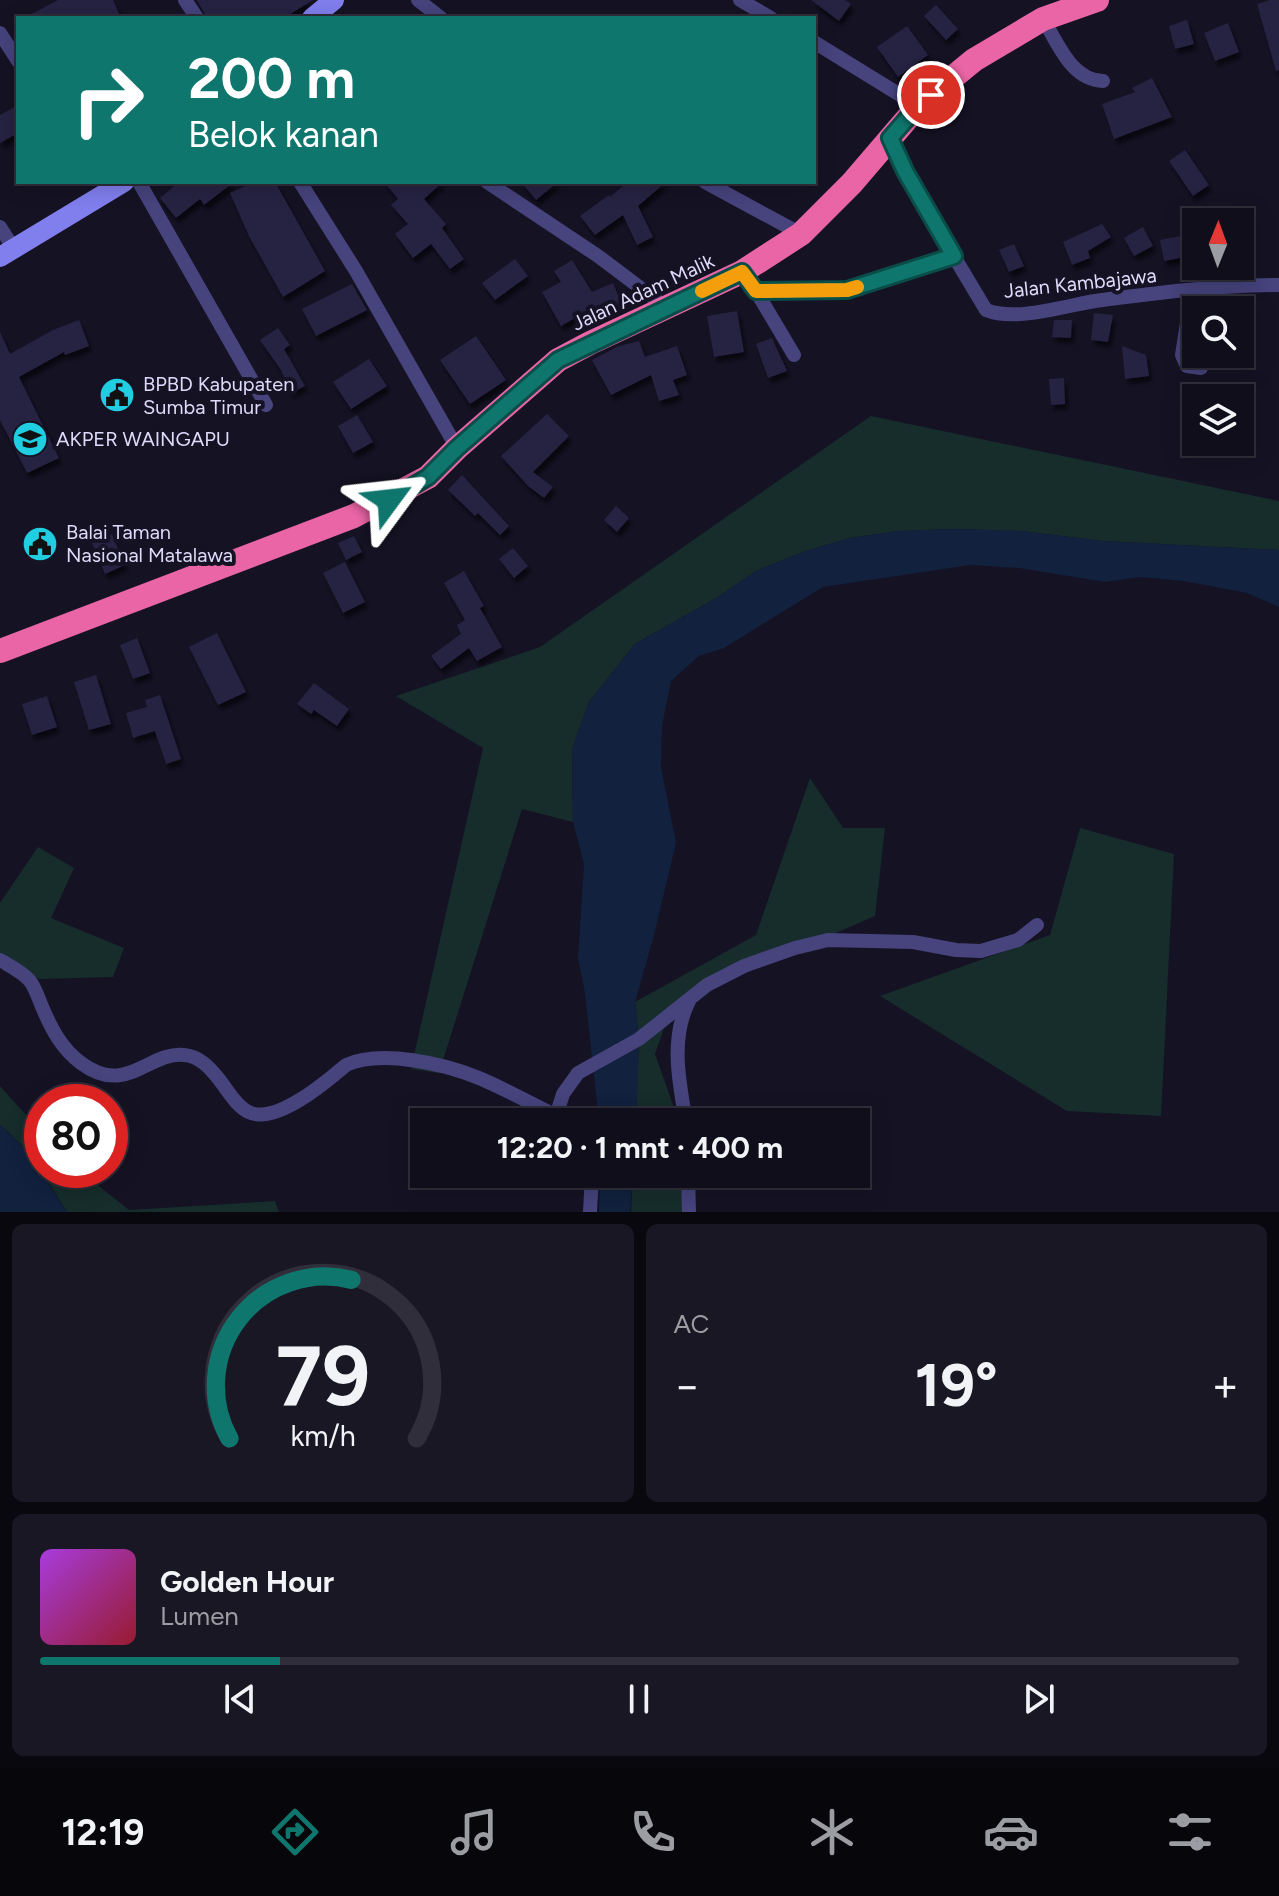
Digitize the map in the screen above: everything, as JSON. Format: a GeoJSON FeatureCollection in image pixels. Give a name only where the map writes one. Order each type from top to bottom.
{"type":"FeatureCollection","features":[{"type":"Feature","properties":{"kind":"highway","name":"Jalan Adam Malik"},"geometry":{"type":"LineString","coordinates":[[0,651],[354,516],[428,477],[558,360],[667,308],[749,282],[830,207],[918,106],[974,60],[1043,19],[1097,0]]}},
{"type":"Feature","properties":{"kind":"street"},"geometry":{"type":"LineString","coordinates":[[314,16],[334,0]]}},
{"type":"Feature","properties":{"kind":"street"},"geometry":{"type":"LineString","coordinates":[[418,0],[438,16]]}},
{"type":"Feature","properties":{"kind":"street"},"geometry":{"type":"LineString","coordinates":[[740,0],[768,16]]}},
{"type":"Feature","properties":{"kind":"street"},"geometry":{"type":"LineString","coordinates":[[1043,19],[1075,70],[1092,81],[1103,81]]}},
{"type":"Feature","properties":{"kind":"street"},"geometry":{"type":"LineString","coordinates":[[0,33],[16,58]]}},
{"type":"Feature","properties":{"kind":"street"},"geometry":{"type":"LineString","coordinates":[[816,43],[918,106]]}},
{"type":"Feature","properties":{"kind":"street","name":"Jalan Kambajawa"},"geometry":{"type":"LineString","coordinates":[[890,138],[905,171],[986,310],[994,313],[1043,310],[1192,291],[1279,285]]}},
{"type":"Feature","properties":{"kind":"street"},"geometry":{"type":"LineString","coordinates":[[140,184],[266,405]]}},
{"type":"Feature","properties":{"kind":"street"},"geometry":{"type":"LineString","coordinates":[[301,184],[356,271],[457,448]]}},
{"type":"Feature","properties":{"kind":"street"},"geometry":{"type":"LineString","coordinates":[[490,184],[598,256],[667,308]]}},
{"type":"Feature","properties":{"kind":"street"},"geometry":{"type":"LineString","coordinates":[[709,184],[801,234]]}},
{"type":"Feature","properties":{"kind":"street"},"geometry":{"type":"LineString","coordinates":[[0,227],[7,253],[100,189]]}},
{"type":"Feature","properties":{"kind":"street"},"geometry":{"type":"LineString","coordinates":[[749,282],[847,290],[954,256]]}},
{"type":"Feature","properties":{"kind":"street"},"geometry":{"type":"LineString","coordinates":[[749,282],[794,355]]}},
{"type":"Feature","properties":{"kind":"street"},"geometry":{"type":"LineString","coordinates":[[1191,296],[1192,291]]}},
{"type":"Feature","properties":{"kind":"street"},"geometry":{"type":"LineString","coordinates":[[562,1108],[563,1094],[578,1073],[639,1039],[707,985],[744,966],[818,942],[835,940],[913,942],[981,951],[1027,936],[1037,925]]}},
{"type":"Feature","properties":{"kind":"street"},"geometry":{"type":"LineString","coordinates":[[0,960],[31,982],[54,1032],[66,1051],[84,1066],[108,1074],[126,1075],[172,1055],[184,1055],[207,1065],[250,1113],[266,1115],[283,1109],[357,1060],[395,1059],[479,1078],[540,1108]]}},
{"type":"Feature","properties":{"kind":"street"},"geometry":{"type":"LineString","coordinates":[[683,1108],[678,1035],[691,998]]}},
{"type":"Feature","properties":{"kind":"street"},"geometry":{"type":"LineString","coordinates":[[590,1212],[591,1188]]}},
{"type":"Feature","properties":{"kind":"street"},"geometry":{"type":"LineString","coordinates":[[688,1188],[689,1212]]}},
{"type":"Feature","properties":{"kind":"green space"},"geometry":{"type":"Polygon","coordinates":[[[871,416],[1279,501],[1279,550],[1103,541],[1020,531],[899,531],[850,538],[756,571],[718,597],[635,644],[589,702],[572,749],[573,822],[522,809],[439,1073],[411,1069],[483,748],[396,696],[540,647],[871,416]]]}},
{"type":"Feature","properties":{"kind":"green space"},"geometry":{"type":"Polygon","coordinates":[[[810,778],[843,828],[885,828],[875,916],[836,933],[737,963],[671,1008],[655,1054],[674,1108],[637,1108],[639,1039],[635,1002],[756,935],[810,778]]]}},
{"type":"Feature","properties":{"kind":"green space"},"geometry":{"type":"Polygon","coordinates":[[[1080,828],[1174,854],[1161,1116],[1067,1111],[880,996],[1050,935],[1080,828]]]}},
{"type":"Feature","properties":{"kind":"green space"},"geometry":{"type":"Polygon","coordinates":[[[38,847],[74,868],[51,918],[124,948],[113,977],[39,979],[0,958],[0,903],[38,847]]]}},
{"type":"Feature","properties":{"kind":"green space"},"geometry":{"type":"Polygon","coordinates":[[[0,1086],[24,1113],[24,1149],[0,1125],[0,1086]]]}},
{"type":"Feature","properties":{"kind":"green space"},"geometry":{"type":"Polygon","coordinates":[[[52,1188],[102,1188],[129,1210],[275,1201],[279,1212],[67,1212],[52,1188]]]}},
{"type":"Feature","properties":{"kind":"green space"},"geometry":{"type":"Polygon","coordinates":[[[632,1188],[684,1188],[683,1212],[631,1212],[632,1188]]]}},
{"type":"Feature","properties":{"kind":"water"},"geometry":{"type":"Polygon","coordinates":[[[899,531],[1020,531],[1103,541],[1279,550],[1279,607],[1247,593],[1184,581],[1140,577],[1105,582],[1019,568],[970,565],[823,587],[724,648],[699,656],[671,681],[662,726],[661,767],[676,843],[635,1002],[639,1039],[637,1108],[597,1108],[585,993],[578,958],[584,864],[573,822],[572,749],[589,702],[635,644],[718,597],[756,571],[850,538],[899,531]]]}},
{"type":"Feature","properties":{"kind":"water"},"geometry":{"type":"Polygon","coordinates":[[[0,1125],[24,1149],[24,1188],[51,1188],[67,1212],[0,1212],[0,1125]]]}},
{"type":"Feature","properties":{"kind":"water"},"geometry":{"type":"Polygon","coordinates":[[[600,1188],[632,1188],[630,1212],[599,1212],[600,1188]]]}},
{"type":"Feature","properties":{"kind":"building"},"geometry":{"type":"Polygon","coordinates":[[[58,0],[113,0],[120,16],[28,16],[58,0]]]}},
{"type":"Feature","properties":{"kind":"building"},"geometry":{"type":"Polygon","coordinates":[[[197,0],[313,0],[287,16],[206,16],[197,0]]]}},
{"type":"Feature","properties":{"kind":"building"},"geometry":{"type":"Polygon","coordinates":[[[811,0],[845,0],[851,4],[839,21],[811,0]]]}},
{"type":"Feature","properties":{"kind":"building"},"geometry":{"type":"Polygon","coordinates":[[[1279,0],[1279,70],[1276,71],[1257,4],[1279,0]]]}},
{"type":"Feature","properties":{"kind":"building"},"geometry":{"type":"Polygon","coordinates":[[[936,5],[958,29],[946,40],[924,16],[936,5]]]}},
{"type":"Feature","properties":{"kind":"building"},"geometry":{"type":"Polygon","coordinates":[[[1187,20],[1194,44],[1175,49],[1169,26],[1187,20]]]}},
{"type":"Feature","properties":{"kind":"building"},"geometry":{"type":"Polygon","coordinates":[[[1228,23],[1239,52],[1215,61],[1204,33],[1228,23]]]}},
{"type":"Feature","properties":{"kind":"building"},"geometry":{"type":"Polygon","coordinates":[[[907,26],[928,55],[898,77],[877,47],[907,26]]]}},
{"type":"Feature","properties":{"kind":"building"},"geometry":{"type":"Polygon","coordinates":[[[1152,78],[1172,117],[1114,139],[1102,104],[1135,92],[1132,88],[1152,78]]]}},
{"type":"Feature","properties":{"kind":"building"},"geometry":{"type":"Polygon","coordinates":[[[16,106],[16,134],[0,143],[0,115],[16,106]]]}},
{"type":"Feature","properties":{"kind":"building"},"geometry":{"type":"Polygon","coordinates":[[[1185,150],[1209,185],[1193,196],[1169,161],[1185,150]]]}},
{"type":"Feature","properties":{"kind":"building"},"geometry":{"type":"Polygon","coordinates":[[[177,184],[231,184],[204,205],[200,199],[176,218],[160,198],[177,184]]]}},
{"type":"Feature","properties":{"kind":"building"},"geometry":{"type":"Polygon","coordinates":[[[250,184],[276,184],[325,271],[283,297],[249,236],[230,193],[250,184]]]}},
{"type":"Feature","properties":{"kind":"building"},"geometry":{"type":"Polygon","coordinates":[[[386,184],[441,184],[424,199],[446,224],[442,228],[464,259],[450,269],[431,244],[413,258],[395,234],[408,224],[391,205],[398,199],[386,184]]]}},
{"type":"Feature","properties":{"kind":"building"},"geometry":{"type":"Polygon","coordinates":[[[523,184],[556,184],[536,200],[523,184]]]}},
{"type":"Feature","properties":{"kind":"building"},"geometry":{"type":"Polygon","coordinates":[[[626,184],[664,184],[638,206],[653,237],[637,245],[623,215],[595,235],[580,216],[626,184]]]}},
{"type":"Feature","properties":{"kind":"building"},"geometry":{"type":"Polygon","coordinates":[[[1102,224],[1111,237],[1088,251],[1090,258],[1072,265],[1063,242],[1102,224]]]}},
{"type":"Feature","properties":{"kind":"building"},"geometry":{"type":"Polygon","coordinates":[[[1143,227],[1153,246],[1134,256],[1124,238],[1143,227]]]}},
{"type":"Feature","properties":{"kind":"building"},"geometry":{"type":"Polygon","coordinates":[[[1182,236],[1182,258],[1164,261],[1160,240],[1182,236]]]}},
{"type":"Feature","properties":{"kind":"building"},"geometry":{"type":"Polygon","coordinates":[[[1014,244],[1024,266],[1009,272],[999,250],[1014,244]]]}},
{"type":"Feature","properties":{"kind":"building"},"geometry":{"type":"Polygon","coordinates":[[[515,259],[528,276],[495,300],[482,283],[515,259]]]}},
{"type":"Feature","properties":{"kind":"building"},"geometry":{"type":"Polygon","coordinates":[[[572,260],[592,292],[613,283],[623,307],[585,322],[582,314],[561,326],[542,292],[561,282],[554,271],[572,260]]]}},
{"type":"Feature","properties":{"kind":"building"},"geometry":{"type":"Polygon","coordinates":[[[352,284],[367,310],[316,336],[302,309],[352,284]]]}},
{"type":"Feature","properties":{"kind":"building"},"geometry":{"type":"Polygon","coordinates":[[[737,311],[744,352],[714,357],[707,316],[737,311]]]}},
{"type":"Feature","properties":{"kind":"building"},"geometry":{"type":"Polygon","coordinates":[[[1094,313],[1113,315],[1108,342],[1091,340],[1094,313]]]}},
{"type":"Feature","properties":{"kind":"building"},"geometry":{"type":"Polygon","coordinates":[[[79,320],[89,346],[65,355],[64,352],[19,377],[59,458],[27,473],[0,420],[0,332],[10,354],[53,330],[79,320]]]}},
{"type":"Feature","properties":{"kind":"building"},"geometry":{"type":"Polygon","coordinates":[[[1054,320],[1072,320],[1071,338],[1052,337],[1054,320]]]}},
{"type":"Feature","properties":{"kind":"building"},"geometry":{"type":"Polygon","coordinates":[[[278,328],[290,345],[284,349],[305,386],[291,393],[281,370],[260,340],[278,328]]]}},
{"type":"Feature","properties":{"kind":"building"},"geometry":{"type":"Polygon","coordinates":[[[476,336],[506,380],[470,404],[440,360],[476,336]]]}},
{"type":"Feature","properties":{"kind":"building"},"geometry":{"type":"Polygon","coordinates":[[[772,338],[787,371],[768,378],[756,344],[772,338]]]}},
{"type":"Feature","properties":{"kind":"building"},"geometry":{"type":"Polygon","coordinates":[[[639,341],[645,357],[677,346],[687,375],[673,380],[679,395],[659,401],[651,375],[611,395],[592,360],[619,346],[639,341]]]}},
{"type":"Feature","properties":{"kind":"building"},"geometry":{"type":"Polygon","coordinates":[[[1122,346],[1146,355],[1149,376],[1125,379],[1122,346]]]}},
{"type":"Feature","properties":{"kind":"building"},"geometry":{"type":"Polygon","coordinates":[[[369,359],[387,386],[351,409],[333,382],[369,359]]]}},
{"type":"Feature","properties":{"kind":"building"},"geometry":{"type":"Polygon","coordinates":[[[1064,378],[1065,404],[1051,405],[1049,379],[1064,378]]]}},
{"type":"Feature","properties":{"kind":"building"},"geometry":{"type":"Polygon","coordinates":[[[547,414],[569,436],[533,472],[553,487],[544,498],[528,486],[501,456],[547,414]]]}},
{"type":"Feature","properties":{"kind":"building"},"geometry":{"type":"Polygon","coordinates":[[[357,415],[373,442],[353,453],[338,426],[357,415]]]}},
{"type":"Feature","properties":{"kind":"building"},"geometry":{"type":"Polygon","coordinates":[[[462,475],[509,526],[500,535],[448,490],[462,475]]]}},
{"type":"Feature","properties":{"kind":"building"},"geometry":{"type":"Polygon","coordinates":[[[616,506],[629,518],[617,532],[604,520],[616,506]]]}},
{"type":"Feature","properties":{"kind":"building"},"geometry":{"type":"Polygon","coordinates":[[[112,534],[125,565],[105,574],[92,543],[112,534]]]}},
{"type":"Feature","properties":{"kind":"building"},"geometry":{"type":"Polygon","coordinates":[[[354,536],[362,552],[346,560],[338,543],[354,536]]]}},
{"type":"Feature","properties":{"kind":"building"},"geometry":{"type":"Polygon","coordinates":[[[513,548],[528,566],[514,578],[499,559],[513,548]]]}},
{"type":"Feature","properties":{"kind":"building"},"geometry":{"type":"Polygon","coordinates":[[[345,562],[365,602],[343,613],[323,573],[345,562]]]}},
{"type":"Feature","properties":{"kind":"building"},"geometry":{"type":"Polygon","coordinates":[[[464,571],[502,647],[477,661],[469,648],[441,669],[431,656],[461,634],[457,625],[465,620],[444,583],[464,571]]]}},
{"type":"Feature","properties":{"kind":"building"},"geometry":{"type":"Polygon","coordinates":[[[217,633],[246,692],[218,705],[189,647],[217,633]]]}},
{"type":"Feature","properties":{"kind":"building"},"geometry":{"type":"Polygon","coordinates":[[[137,638],[150,673],[133,679],[120,645],[137,638]]]}},
{"type":"Feature","properties":{"kind":"building"},"geometry":{"type":"Polygon","coordinates":[[[96,675],[111,724],[89,730],[74,682],[96,675]]]}},
{"type":"Feature","properties":{"kind":"building"},"geometry":{"type":"Polygon","coordinates":[[[314,683],[349,709],[337,726],[314,710],[311,714],[297,704],[314,683]]]}},
{"type":"Feature","properties":{"kind":"building"},"geometry":{"type":"Polygon","coordinates":[[[160,695],[181,759],[166,764],[155,731],[133,738],[126,713],[147,707],[145,700],[160,695]]]}},
{"type":"Feature","properties":{"kind":"building"},"geometry":{"type":"Polygon","coordinates":[[[47,696],[57,727],[32,735],[22,704],[47,696]]]}},
{"type":"Feature","properties":{"kind":"slow traffic"},"geometry":{"type":"LineString","coordinates":[[702,291],[742,272],[756,291],[847,290],[857,287]]}},
{"type":"Feature","properties":{"kind":"place","name":"BPBD Kabupaten Sumba Timur"},"geometry":{"type":"Point","coordinates":[117,395]}},
{"type":"Feature","properties":{"kind":"place","name":"AKPER WAINGAPU"},"geometry":{"type":"Point","coordinates":[30,439]}},
{"type":"Feature","properties":{"kind":"place","name":"Balai Taman Nasional Matalawa"},"geometry":{"type":"Point","coordinates":[40,544]}},
{"type":"Feature","properties":{"kind":"route"},"geometry":{"type":"LineString","coordinates":[[389,500],[428,477],[558,360],[742,272],[756,291],[847,290],[954,256],[905,171],[890,138],[931,95]]}}]}
